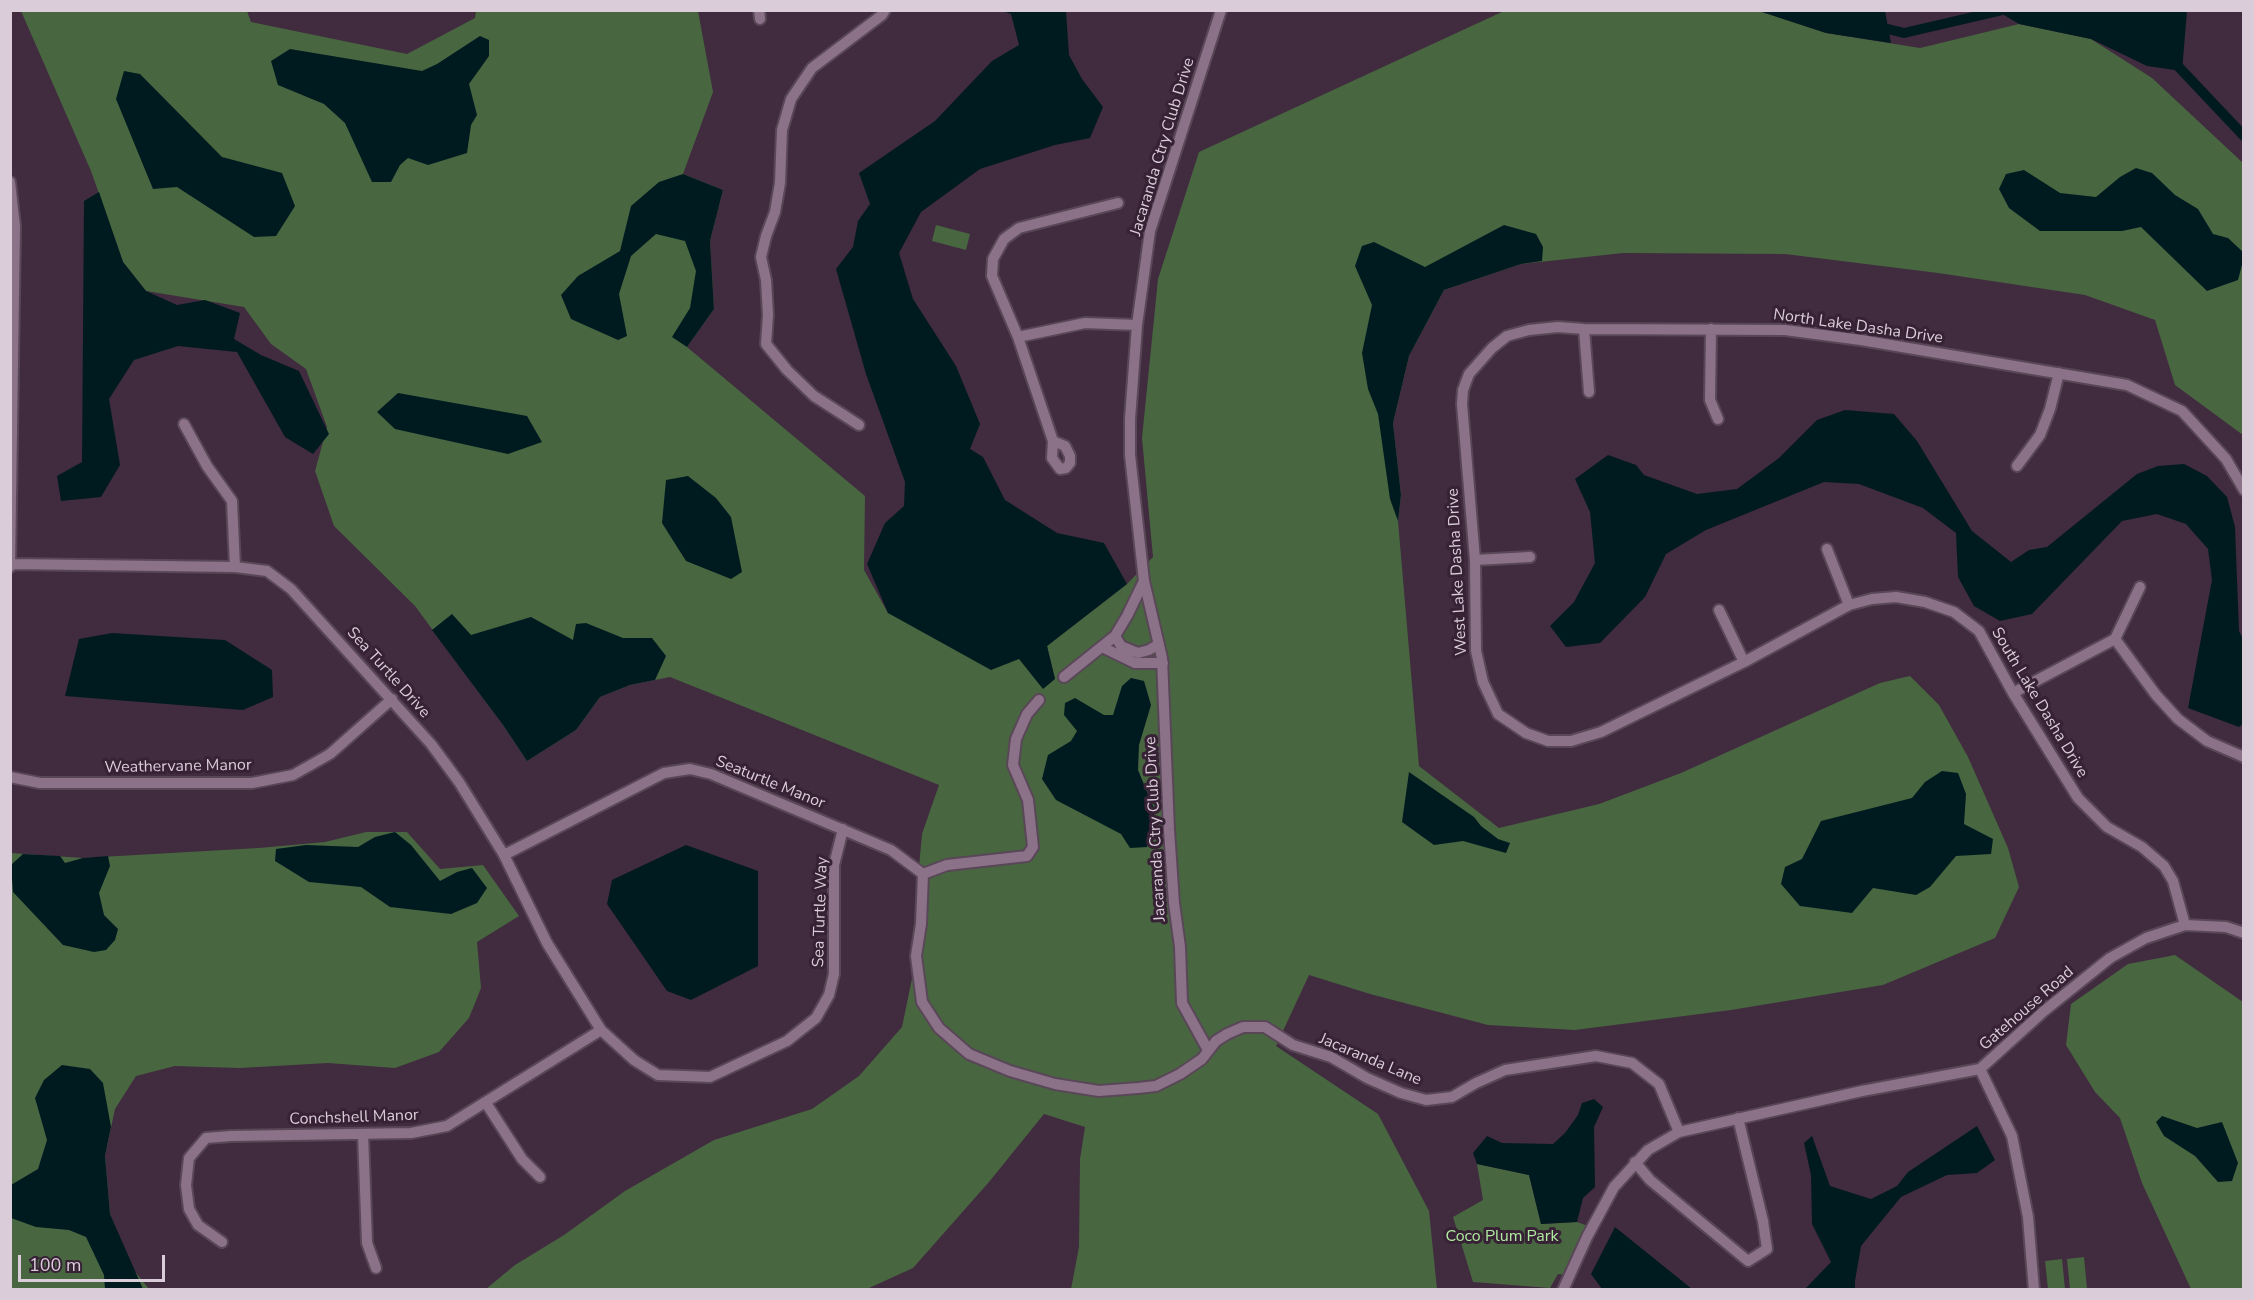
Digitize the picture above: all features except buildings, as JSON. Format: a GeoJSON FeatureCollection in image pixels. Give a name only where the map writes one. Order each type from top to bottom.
{"type":"FeatureCollection","features":[{"type":"Feature","properties":{"kind":"street"},"geometry":{"type":"LineString","coordinates":[[859,425],[814,396],[787,370],[766,344],[766,280],[761,257],[775,212],[780,183],[782,130],[791,99],[812,68],[882,15],[885,10]]}},
{"type":"Feature","properties":{"kind":"street","name":"Jacaranda Ctry Club Drive"},"geometry":{"type":"LineString","coordinates":[[1208,1050],[1182,1003],[1180,947],[1173,903],[1163,663],[1144,580],[1130,455],[1130,419],[1137,325],[1150,231],[1221,10]]}},
{"type":"Feature","properties":{"kind":"street"},"geometry":{"type":"LineString","coordinates":[[10,182],[15,226],[12,305],[11,565]]}},
{"type":"Feature","properties":{"kind":"street"},"geometry":{"type":"LineString","coordinates":[[1053,441],[1018,337],[992,276],[993,260],[1004,239],[1019,228],[1118,202]]}},
{"type":"Feature","properties":{"kind":"street"},"geometry":{"type":"LineString","coordinates":[[1018,337],[1085,323],[1137,325]]}},
{"type":"Feature","properties":{"kind":"street","name":"North Lake Dasha Drive"},"geometry":{"type":"LineString","coordinates":[[1462,404],[1463,390],[1478,361],[1507,336],[1530,330],[1558,327],[1796,331],[2127,385],[2182,411],[2226,459],[2244,490]]}},
{"type":"Feature","properties":{"kind":"street"},"geometry":{"type":"LineString","coordinates":[[1584,329],[1589,392]]}},
{"type":"Feature","properties":{"kind":"street"},"geometry":{"type":"LineString","coordinates":[[1711,329],[1710,400],[1718,419]]}},
{"type":"Feature","properties":{"kind":"street"},"geometry":{"type":"LineString","coordinates":[[2017,465],[2040,435],[2050,409],[2059,373]]}},
{"type":"Feature","properties":{"kind":"street","name":"West Lake Dasha Drive"},"geometry":{"type":"LineString","coordinates":[[1462,404],[1475,560],[1476,651],[1483,682],[1498,714],[1526,733],[1548,741]]}},
{"type":"Feature","properties":{"kind":"street"},"geometry":{"type":"LineString","coordinates":[[184,424],[207,466],[232,501],[235,567]]}},
{"type":"Feature","properties":{"kind":"street"},"geometry":{"type":"LineString","coordinates":[[1827,549],[1849,605]]}},
{"type":"Feature","properties":{"kind":"street"},"geometry":{"type":"LineString","coordinates":[[1475,560],[1530,557]]}},
{"type":"Feature","properties":{"kind":"street","name":"Sea Turtle Drive"},"geometry":{"type":"LineString","coordinates":[[11,565],[235,567],[267,571],[291,589],[392,699],[431,744],[459,782],[504,855],[547,944],[601,1030],[634,1060],[658,1075],[710,1077],[787,1041],[816,1018],[829,995]]}},
{"type":"Feature","properties":{"kind":"street"},"geometry":{"type":"LineString","coordinates":[[1064,677],[1115,636],[1144,580]]}},
{"type":"Feature","properties":{"kind":"street"},"geometry":{"type":"LineString","coordinates":[[2013,693],[2115,639],[2140,587]]}},
{"type":"Feature","properties":{"kind":"street","name":"South Lake Dasha Drive"},"geometry":{"type":"LineString","coordinates":[[1548,741],[1571,741],[1601,732],[1744,662],[1849,605],[1872,599],[1896,597],[1925,602],[1954,612],[1979,631],[2013,693],[2078,798],[2107,827],[2142,847],[2164,866],[2173,881],[2185,925]]}},
{"type":"Feature","properties":{"kind":"street"},"geometry":{"type":"LineString","coordinates":[[1719,610],[1744,662]]}},
{"type":"Feature","properties":{"kind":"street"},"geometry":{"type":"LineString","coordinates":[[1115,636],[1121,646],[1138,653],[1159,644]]}},
{"type":"Feature","properties":{"kind":"street"},"geometry":{"type":"LineString","coordinates":[[2115,639],[2156,695],[2178,719],[2207,741],[2244,757]]}},
{"type":"Feature","properties":{"kind":"street"},"geometry":{"type":"LineString","coordinates":[[1102,647],[1135,663],[1163,663]]}},
{"type":"Feature","properties":{"kind":"street","name":"Weathervane Manor"},"geometry":{"type":"LineString","coordinates":[[10,777],[40,783],[252,783],[293,775],[330,754],[392,699]]}},
{"type":"Feature","properties":{"kind":"street"},"geometry":{"type":"LineString","coordinates":[[923,874],[947,865],[1027,856],[1033,847],[1028,800],[1013,765],[1016,739],[1027,714],[1039,700]]}},
{"type":"Feature","properties":{"kind":"street","name":"Seaturtle Manor"},"geometry":{"type":"LineString","coordinates":[[504,855],[664,773],[690,769],[711,774],[891,850],[923,874]]}},
{"type":"Feature","properties":{"kind":"street","name":"Sea Turtle Way"},"geometry":{"type":"LineString","coordinates":[[829,995],[834,975],[834,865],[843,829]]}},
{"type":"Feature","properties":{"kind":"street","name":"Jacaranda Lane"},"geometry":{"type":"LineString","coordinates":[[923,874],[921,924],[916,956],[922,1002],[939,1028],[969,1054],[1010,1071],[1055,1084],[1099,1091],[1156,1086],[1202,1059],[1216,1041],[1243,1027],[1265,1027],[1293,1045],[1331,1057],[1367,1078],[1401,1093],[1426,1100],[1452,1097],[1505,1070],[1596,1056],[1632,1063],[1659,1084],[1679,1132]]}},
{"type":"Feature","properties":{"kind":"street","name":"Gatehouse Road"},"geometry":{"type":"LineString","coordinates":[[1563,1290],[1587,1237],[1614,1187],[1648,1150],[1679,1132],[1862,1091],[1980,1069],[2044,1011],[2110,958],[2146,938],[2185,925],[2226,927],[2244,933]]}},
{"type":"Feature","properties":{"kind":"street","name":"Conchshell Manor"},"geometry":{"type":"LineString","coordinates":[[222,1242],[198,1225],[189,1209],[186,1185],[189,1158],[206,1138],[411,1133],[447,1126],[601,1030]]}},
{"type":"Feature","properties":{"kind":"street"},"geometry":{"type":"LineString","coordinates":[[1980,1069],[2012,1136],[2028,1217],[2034,1290]]}},
{"type":"Feature","properties":{"kind":"street"},"geometry":{"type":"LineString","coordinates":[[486,1102],[522,1160],[540,1177]]}},
{"type":"Feature","properties":{"kind":"street"},"geometry":{"type":"LineString","coordinates":[[1635,1162],[1650,1180],[1748,1261],[1767,1249],[1763,1221],[1738,1118]]}},
{"type":"Feature","properties":{"kind":"street"},"geometry":{"type":"LineString","coordinates":[[363,1134],[367,1244],[376,1268]]}},
{"type":"Feature","properties":{"kind":"green space"},"geometry":{"type":"Polygon","coordinates":[[[21,11],[247,11],[251,22],[407,54],[475,18],[476,11],[698,11],[713,92],[683,174],[723,190],[710,241],[714,309],[687,347],[865,496],[864,570],[888,613],[1019,659],[1055,679],[1047,646],[1127,584],[1153,557],[1142,438],[1158,279],[1199,152],[1504,11],[1759,11],[1826,33],[1920,48],[2019,24],[2091,39],[2152,78],[2243,163],[2243,435],[2175,385],[2155,320],[2085,295],[1938,273],[1785,254],[1623,253],[1521,264],[1444,290],[1409,356],[1393,423],[1401,495],[1398,521],[1419,766],[1499,828],[1599,804],[1681,773],[1880,683],[1910,676],[1939,705],[1968,757],[2008,848],[2019,887],[1995,938],[1883,985],[1731,1010],[1575,1030],[1488,1025],[1370,994],[1309,975],[1276,1046],[1378,1114],[1429,1211],[1437,1289],[1071,1289],[1079,1247],[1080,1159],[1085,1127],[1044,1114],[989,1182],[913,1268],[867,1289],[486,1289],[515,1265],[564,1235],[625,1191],[714,1140],[812,1109],[859,1076],[902,1027],[914,969],[916,900],[922,834],[939,785],[670,677],[630,685],[600,697],[576,730],[527,761],[415,606],[334,526],[315,471],[327,427],[306,369],[271,344],[244,307],[146,291],[123,262],[91,171],[21,11]]]}},
{"type":"Feature","properties":{"kind":"green space"},"geometry":{"type":"Polygon","coordinates":[[[936,225],[970,234],[966,250],[932,241],[936,225]]]}},
{"type":"Feature","properties":{"kind":"green space"},"geometry":{"type":"Polygon","coordinates":[[[366,832],[407,832],[440,869],[483,865],[519,916],[477,942],[481,988],[469,1018],[439,1052],[395,1068],[328,1063],[240,1068],[175,1066],[136,1076],[115,1109],[105,1156],[110,1214],[132,1268],[149,1289],[11,1290],[11,853],[83,858],[259,848],[325,842],[366,832]]]}},
{"type":"Feature","properties":{"kind":"green space"},"geometry":{"type":"Polygon","coordinates":[[[2175,955],[2243,1002],[2243,1289],[2191,1289],[2142,1183],[2120,1118],[2095,1092],[2066,1045],[2071,1004],[2128,964],[2175,955]]]}},
{"type":"Feature","properties":{"kind":"green space","name":"Coco Plum Park"},"geometry":{"type":"Polygon","coordinates":[[[1477,1164],[1529,1175],[1541,1224],[1577,1222],[1588,1226],[1565,1275],[1558,1274],[1550,1288],[1473,1282],[1453,1217],[1483,1200],[1477,1164]]]}},
{"type":"Feature","properties":{"kind":"green space"},"geometry":{"type":"Polygon","coordinates":[[[2084,1257],[2087,1289],[2070,1289],[2067,1259],[2084,1257]]]}},
{"type":"Feature","properties":{"kind":"green space"},"geometry":{"type":"Polygon","coordinates":[[[2062,1259],[2065,1289],[2048,1289],[2045,1261],[2062,1259]]]}},
{"type":"Feature","properties":{"kind":"shaded area"},"geometry":{"type":"Polygon","coordinates":[[[2000,10],[2187,11],[2182,71],[2147,66],[2091,39],[2019,24],[1999,12],[2000,10]]]}},
{"type":"Feature","properties":{"kind":"shaded area"},"geometry":{"type":"Polygon","coordinates":[[[1002,11],[1066,11],[1069,55],[1082,79],[1103,107],[1090,138],[1055,145],[980,169],[921,212],[899,253],[913,299],[956,366],[980,424],[970,449],[983,457],[1005,500],[1057,533],[1104,543],[1127,584],[1047,646],[1055,679],[1043,689],[1019,659],[991,670],[888,613],[867,564],[885,523],[904,506],[905,482],[866,374],[836,269],[853,247],[858,221],[870,204],[859,173],[935,121],[992,61],[1019,45],[1011,14],[1002,11]]]}},
{"type":"Feature","properties":{"kind":"shaded area"},"geometry":{"type":"Polygon","coordinates":[[[1759,11],[1885,11],[1891,43],[1826,33],[1759,11]]]}},
{"type":"Feature","properties":{"kind":"shaded area"},"geometry":{"type":"Polygon","coordinates":[[[480,36],[489,40],[489,56],[469,84],[477,115],[471,125],[467,153],[428,165],[408,158],[400,165],[391,182],[372,182],[345,123],[324,104],[278,85],[271,61],[290,49],[422,71],[480,36]]]}},
{"type":"Feature","properties":{"kind":"shaded area"},"geometry":{"type":"Polygon","coordinates":[[[124,71],[140,74],[222,157],[282,173],[295,206],[276,236],[254,237],[177,187],[153,189],[116,99],[124,71]]]}},
{"type":"Feature","properties":{"kind":"shaded area"},"geometry":{"type":"Polygon","coordinates":[[[2136,168],[2152,173],[2175,195],[2198,209],[2213,234],[2228,238],[2243,252],[2238,280],[2207,291],[2141,227],[2122,231],[2040,231],[2009,208],[1999,189],[2006,174],[2024,170],[2060,193],[2096,197],[2120,177],[2136,168]]]}},
{"type":"Feature","properties":{"kind":"shaded area"},"geometry":{"type":"Polygon","coordinates":[[[683,174],[723,190],[710,241],[714,309],[687,347],[672,337],[690,308],[696,271],[685,241],[656,234],[631,256],[619,294],[627,336],[618,340],[571,319],[561,295],[578,276],[620,251],[631,206],[659,182],[683,174]]]}},
{"type":"Feature","properties":{"kind":"shaded area"},"geometry":{"type":"Polygon","coordinates":[[[99,192],[123,262],[146,291],[177,305],[205,300],[240,313],[234,339],[261,355],[299,371],[329,434],[313,454],[285,437],[237,352],[178,346],[134,360],[109,399],[120,465],[101,497],[61,501],[57,476],[82,462],[84,201],[99,192]]]}},
{"type":"Feature","properties":{"kind":"shaded area"},"geometry":{"type":"Polygon","coordinates":[[[1504,225],[1536,234],[1543,247],[1542,261],[1521,264],[1444,290],[1409,356],[1393,423],[1401,495],[1398,521],[1390,499],[1378,414],[1368,389],[1362,353],[1372,305],[1355,266],[1362,246],[1374,242],[1425,267],[1504,225]]]}},
{"type":"Feature","properties":{"kind":"shaded area"},"geometry":{"type":"Polygon","coordinates":[[[398,393],[527,416],[542,442],[508,454],[395,429],[377,412],[398,393]]]}},
{"type":"Feature","properties":{"kind":"shaded area"},"geometry":{"type":"Polygon","coordinates":[[[1845,410],[1894,414],[1917,441],[1972,531],[2011,562],[2029,550],[2047,547],[2137,474],[2158,466],[2184,464],[2207,476],[2227,497],[2235,527],[2239,631],[2244,641],[2243,724],[2239,727],[2188,708],[2212,580],[2208,549],[2186,524],[2157,514],[2122,521],[2032,614],[2000,621],[1974,606],[1958,577],[1956,533],[1923,508],[1859,484],[1824,482],[1706,530],[1666,554],[1645,597],[1600,643],[1566,647],[1550,626],[1574,602],[1595,563],[1590,512],[1575,479],[1608,455],[1636,465],[1644,475],[1697,494],[1737,489],[1779,458],[1817,420],[1845,410]]]}},
{"type":"Feature","properties":{"kind":"shaded area"},"geometry":{"type":"Polygon","coordinates":[[[688,476],[716,498],[731,517],[742,572],[731,579],[686,561],[662,523],[666,480],[688,476]]]}},
{"type":"Feature","properties":{"kind":"shaded area"},"geometry":{"type":"Polygon","coordinates":[[[452,614],[471,635],[531,617],[573,640],[576,624],[586,623],[623,638],[652,638],[666,656],[655,680],[630,685],[600,697],[576,730],[527,761],[432,630],[452,614]]]}},
{"type":"Feature","properties":{"kind":"shaded area"},"geometry":{"type":"Polygon","coordinates":[[[112,633],[225,640],[272,670],[273,697],[243,710],[65,696],[79,639],[112,633]]]}},
{"type":"Feature","properties":{"kind":"shaded area"},"geometry":{"type":"Polygon","coordinates":[[[1131,678],[1144,681],[1151,705],[1139,745],[1138,770],[1153,806],[1155,823],[1147,847],[1130,848],[1121,834],[1056,800],[1042,779],[1048,755],[1071,741],[1077,731],[1064,715],[1065,703],[1075,698],[1104,715],[1113,715],[1122,686],[1131,678]]]}},
{"type":"Feature","properties":{"kind":"shaded area"},"geometry":{"type":"Polygon","coordinates":[[[1942,771],[1958,773],[1966,794],[1964,824],[1993,839],[1991,854],[1956,856],[1930,887],[1916,895],[1873,888],[1852,913],[1800,906],[1781,884],[1785,867],[1802,859],[1821,821],[1912,798],[1925,782],[1942,771]]]}},
{"type":"Feature","properties":{"kind":"shaded area"},"geometry":{"type":"Polygon","coordinates":[[[1409,772],[1474,817],[1481,826],[1498,839],[1510,843],[1506,853],[1463,841],[1434,845],[1402,822],[1409,772]]]}},
{"type":"Feature","properties":{"kind":"shaded area"},"geometry":{"type":"Polygon","coordinates":[[[395,832],[411,845],[440,881],[457,872],[472,868],[487,888],[477,903],[451,914],[390,907],[361,887],[309,882],[275,861],[276,849],[306,845],[358,847],[375,837],[395,832]]]}},
{"type":"Feature","properties":{"kind":"shaded area"},"geometry":{"type":"Polygon","coordinates":[[[686,845],[758,871],[758,966],[691,1000],[667,991],[607,904],[612,880],[686,845]]]}},
{"type":"Feature","properties":{"kind":"shaded area"},"geometry":{"type":"Polygon","coordinates":[[[23,854],[60,856],[65,863],[83,858],[108,856],[110,866],[99,893],[104,915],[118,929],[115,940],[106,950],[94,952],[63,945],[13,892],[11,865],[23,854]]]}},
{"type":"Feature","properties":{"kind":"shaded area"},"geometry":{"type":"Polygon","coordinates":[[[62,1065],[90,1069],[103,1083],[111,1127],[105,1156],[110,1214],[143,1289],[105,1289],[104,1275],[86,1237],[69,1230],[36,1227],[11,1218],[11,1185],[38,1169],[47,1140],[35,1098],[44,1080],[62,1065]]]}},
{"type":"Feature","properties":{"kind":"shaded area"},"geometry":{"type":"Polygon","coordinates":[[[1594,1099],[1603,1107],[1594,1127],[1595,1187],[1583,1198],[1577,1222],[1541,1224],[1529,1175],[1477,1164],[1473,1153],[1487,1136],[1502,1143],[1553,1144],[1565,1133],[1578,1115],[1582,1103],[1594,1099]]]}},
{"type":"Feature","properties":{"kind":"shaded area"},"geometry":{"type":"Polygon","coordinates":[[[2162,1116],[2197,1128],[2222,1122],[2238,1163],[2232,1181],[2218,1182],[2195,1156],[2164,1136],[2156,1122],[2162,1116]]]}},
{"type":"Feature","properties":{"kind":"shaded area"},"geometry":{"type":"Polygon","coordinates":[[[1977,1126],[1995,1160],[1977,1173],[1947,1175],[1901,1197],[1861,1246],[1855,1289],[1805,1289],[1831,1262],[1812,1224],[1811,1175],[1804,1143],[1812,1136],[1830,1186],[1871,1199],[1897,1186],[1908,1172],[1977,1126]]]}},
{"type":"Feature","properties":{"kind":"shaded area"},"geometry":{"type":"Polygon","coordinates":[[[1615,1227],[1692,1289],[1602,1289],[1591,1274],[1615,1227]]]}},
{"type":"Feature","properties":{"kind":"waterway"},"geometry":{"type":"LineString","coordinates":[[1888,29],[1904,33],[2003,10]]}},
{"type":"Feature","properties":{"kind":"waterway"},"geometry":{"type":"LineString","coordinates":[[2174,62],[2244,136]]}}]}
